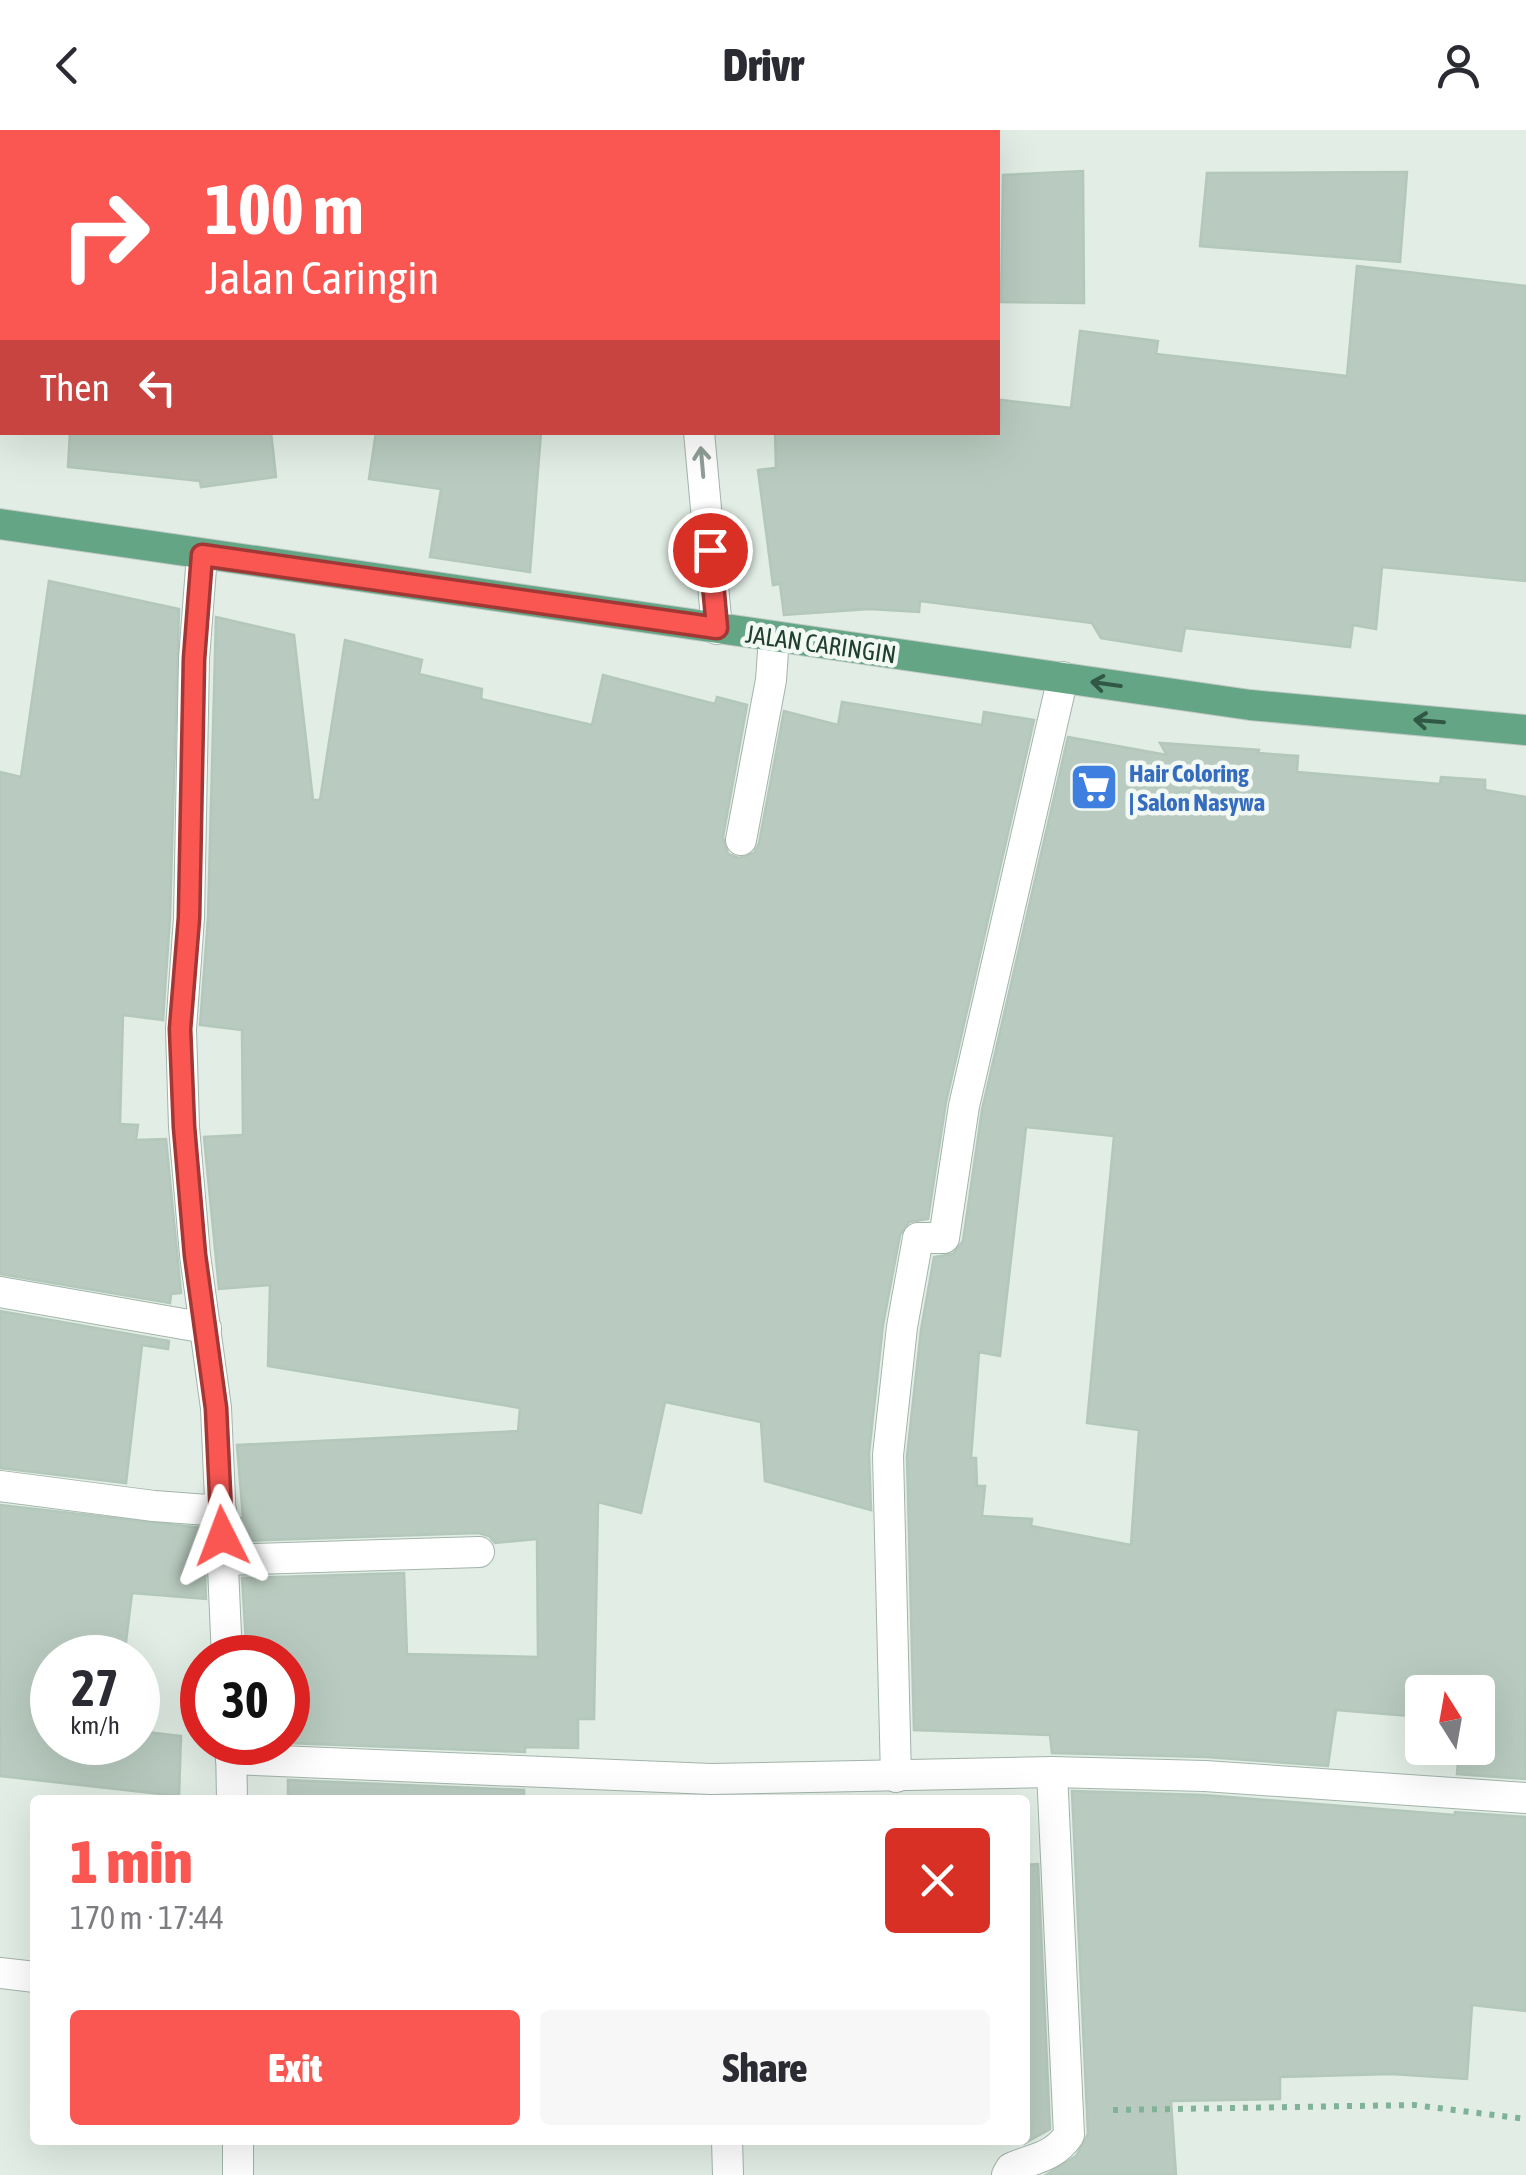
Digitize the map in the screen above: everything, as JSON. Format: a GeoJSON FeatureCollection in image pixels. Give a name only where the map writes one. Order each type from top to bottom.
{"type":"FeatureCollection","features":[{"type":"Feature","properties":{"kind":"main road","name":"JALAN CARINGIN"},"geometry":{"type":"LineString","coordinates":[[0,524],[1250,705],[1526,730]]}},
{"type":"Feature","properties":{"kind":"street"},"geometry":{"type":"LineString","coordinates":[[699,435],[717,628]]}},
{"type":"Feature","properties":{"kind":"street"},"geometry":{"type":"LineString","coordinates":[[202,555],[194,659],[189,918],[180,1029],[195,1255],[216,1408],[226,1635]]}},
{"type":"Feature","properties":{"kind":"street"},"geometry":{"type":"LineString","coordinates":[[742,840],[771,680],[774,637]]}},
{"type":"Feature","properties":{"kind":"street"},"geometry":{"type":"LineString","coordinates":[[896,1777],[888,1455],[902,1327],[918,1238],[944,1238],[964,1106],[1063,678]]}},
{"type":"Feature","properties":{"kind":"street"},"geometry":{"type":"LineString","coordinates":[[0,1292],[206,1328]]}},
{"type":"Feature","properties":{"kind":"street"},"geometry":{"type":"LineString","coordinates":[[0,1486],[221,1511]]}},
{"type":"Feature","properties":{"kind":"street"},"geometry":{"type":"LineString","coordinates":[[223,1560],[479,1552]]}},
{"type":"Feature","properties":{"kind":"street"},"geometry":{"type":"LineString","coordinates":[[310,1757],[712,1790],[896,1777],[1052,1772],[1205,1776],[1526,1798]]}},
{"type":"Feature","properties":{"kind":"street"},"geometry":{"type":"LineString","coordinates":[[231,1765],[232,1795]]}},
{"type":"Feature","properties":{"kind":"street"},"geometry":{"type":"LineString","coordinates":[[1007,2175],[1011,2168],[1060,2148],[1069,2135],[1052,1772]]}},
{"type":"Feature","properties":{"kind":"street"},"geometry":{"type":"LineString","coordinates":[[0,1973],[30,1976]]}},
{"type":"Feature","properties":{"kind":"street"},"geometry":{"type":"LineString","coordinates":[[238,2145],[238,2175]]}},
{"type":"Feature","properties":{"kind":"street"},"geometry":{"type":"LineString","coordinates":[[727,2145],[728,2175]]}},
{"type":"Feature","properties":{"kind":"path"},"geometry":{"type":"LineString","coordinates":[[1068,2114],[1141,2107],[1414,2105],[1526,2119]]}},
{"type":"Feature","properties":{"kind":"building"},"geometry":{"type":"Polygon","coordinates":[[[1083,171],[1084,303],[1001,302],[1003,175],[1083,171]]]}},
{"type":"Feature","properties":{"kind":"building"},"geometry":{"type":"Polygon","coordinates":[[[1407,172],[1400,262],[1200,246],[1207,173],[1407,172]]]}},
{"type":"Feature","properties":{"kind":"building"},"geometry":{"type":"Polygon","coordinates":[[[1357,266],[1526,286],[1526,581],[1382,567],[1376,629],[1353,625],[1350,647],[1185,628],[1181,651],[1101,638],[1092,623],[920,601],[919,612],[869,609],[784,615],[780,584],[773,585],[758,470],[776,468],[775,435],[1000,435],[1001,400],[1071,408],[1080,331],[1158,341],[1156,354],[1347,376],[1357,266]]]}},
{"type":"Feature","properties":{"kind":"building"},"geometry":{"type":"Polygon","coordinates":[[[70,435],[271,435],[276,477],[201,487],[200,481],[68,467],[70,435]]]}},
{"type":"Feature","properties":{"kind":"building"},"geometry":{"type":"Polygon","coordinates":[[[376,435],[541,435],[530,572],[430,557],[441,489],[369,479],[376,435]]]}},
{"type":"Feature","properties":{"kind":"building"},"geometry":{"type":"Polygon","coordinates":[[[49,581],[179,609],[163,1020],[123,1015],[120,1124],[138,1125],[136,1140],[166,1139],[181,1293],[171,1294],[170,1303],[0,1274],[0,772],[21,777],[49,581]]]}},
{"type":"Feature","properties":{"kind":"building"},"geometry":{"type":"Polygon","coordinates":[[[216,617],[294,635],[313,800],[320,800],[345,640],[422,660],[419,674],[482,689],[481,699],[592,725],[603,675],[715,704],[717,697],[747,705],[723,837],[728,854],[739,858],[754,853],[759,843],[784,711],[838,725],[842,702],[982,725],[984,712],[1034,720],[946,1102],[928,1219],[909,1222],[900,1235],[883,1325],[869,1453],[871,1510],[765,1481],[761,1422],[665,1402],[641,1513],[598,1502],[594,1719],[578,1719],[578,1748],[525,1747],[525,1752],[310,1744],[310,1635],[246,1635],[242,1578],[404,1573],[407,1654],[538,1657],[537,1539],[495,1543],[478,1533],[241,1541],[237,1445],[518,1431],[520,1408],[268,1366],[270,1285],[219,1289],[204,1137],[243,1135],[242,1030],[200,1025],[208,918],[216,617]]]}},
{"type":"Feature","properties":{"kind":"building"},"geometry":{"type":"Polygon","coordinates":[[[1068,737],[1167,755],[1160,743],[1259,750],[1258,753],[1298,756],[1297,772],[1440,784],[1441,777],[1485,780],[1485,790],[1526,797],[1526,1779],[1457,1774],[1458,1765],[1495,1765],[1495,1675],[1405,1675],[1405,1716],[1336,1710],[1328,1766],[1206,1757],[1052,1753],[1050,1735],[914,1730],[907,1456],[921,1330],[934,1257],[953,1254],[963,1241],[982,1110],[1068,737]],[[1026,1127],[1000,1356],[979,1352],[971,1458],[976,1458],[977,1486],[985,1486],[982,1516],[1032,1519],[1031,1526],[1131,1545],[1139,1430],[1087,1423],[1114,1136],[1026,1127]]]}},
{"type":"Feature","properties":{"kind":"building"},"geometry":{"type":"Polygon","coordinates":[[[0,1311],[169,1341],[168,1349],[142,1345],[126,1483],[0,1468],[0,1311]]]}},
{"type":"Feature","properties":{"kind":"building"},"geometry":{"type":"Polygon","coordinates":[[[0,1505],[203,1528],[206,1599],[132,1593],[127,1635],[30,1635],[30,1765],[160,1765],[160,1734],[180,1736],[179,1795],[0,1776],[0,1505]]]}},
{"type":"Feature","properties":{"kind":"building"},"geometry":{"type":"Polygon","coordinates":[[[288,1780],[524,1790],[524,1795],[288,1795],[288,1780]]]}},
{"type":"Feature","properties":{"kind":"building"},"geometry":{"type":"Polygon","coordinates":[[[1072,1791],[1204,1795],[1526,1817],[1526,2011],[1472,2005],[1467,2079],[1391,2074],[1280,2077],[1280,2099],[1171,2101],[1176,2175],[1046,2175],[1076,2156],[1088,2134],[1072,1791]]]}},
{"type":"Feature","properties":{"kind":"building"},"geometry":{"type":"Polygon","coordinates":[[[1038,1864],[1050,2129],[1030,2140],[1030,1865],[1038,1864]]]}},
{"type":"Feature","properties":{"kind":"place","name":"Hair Coloring | Salon Nasywa"},"geometry":{"type":"Point","coordinates":[1094,787]}},
{"type":"Feature","properties":{"kind":"route"},"geometry":{"type":"LineString","coordinates":[[222,1536],[216,1408],[195,1255],[180,1029],[189,918],[194,659],[202,555],[717,628],[710,550]]}}]}
